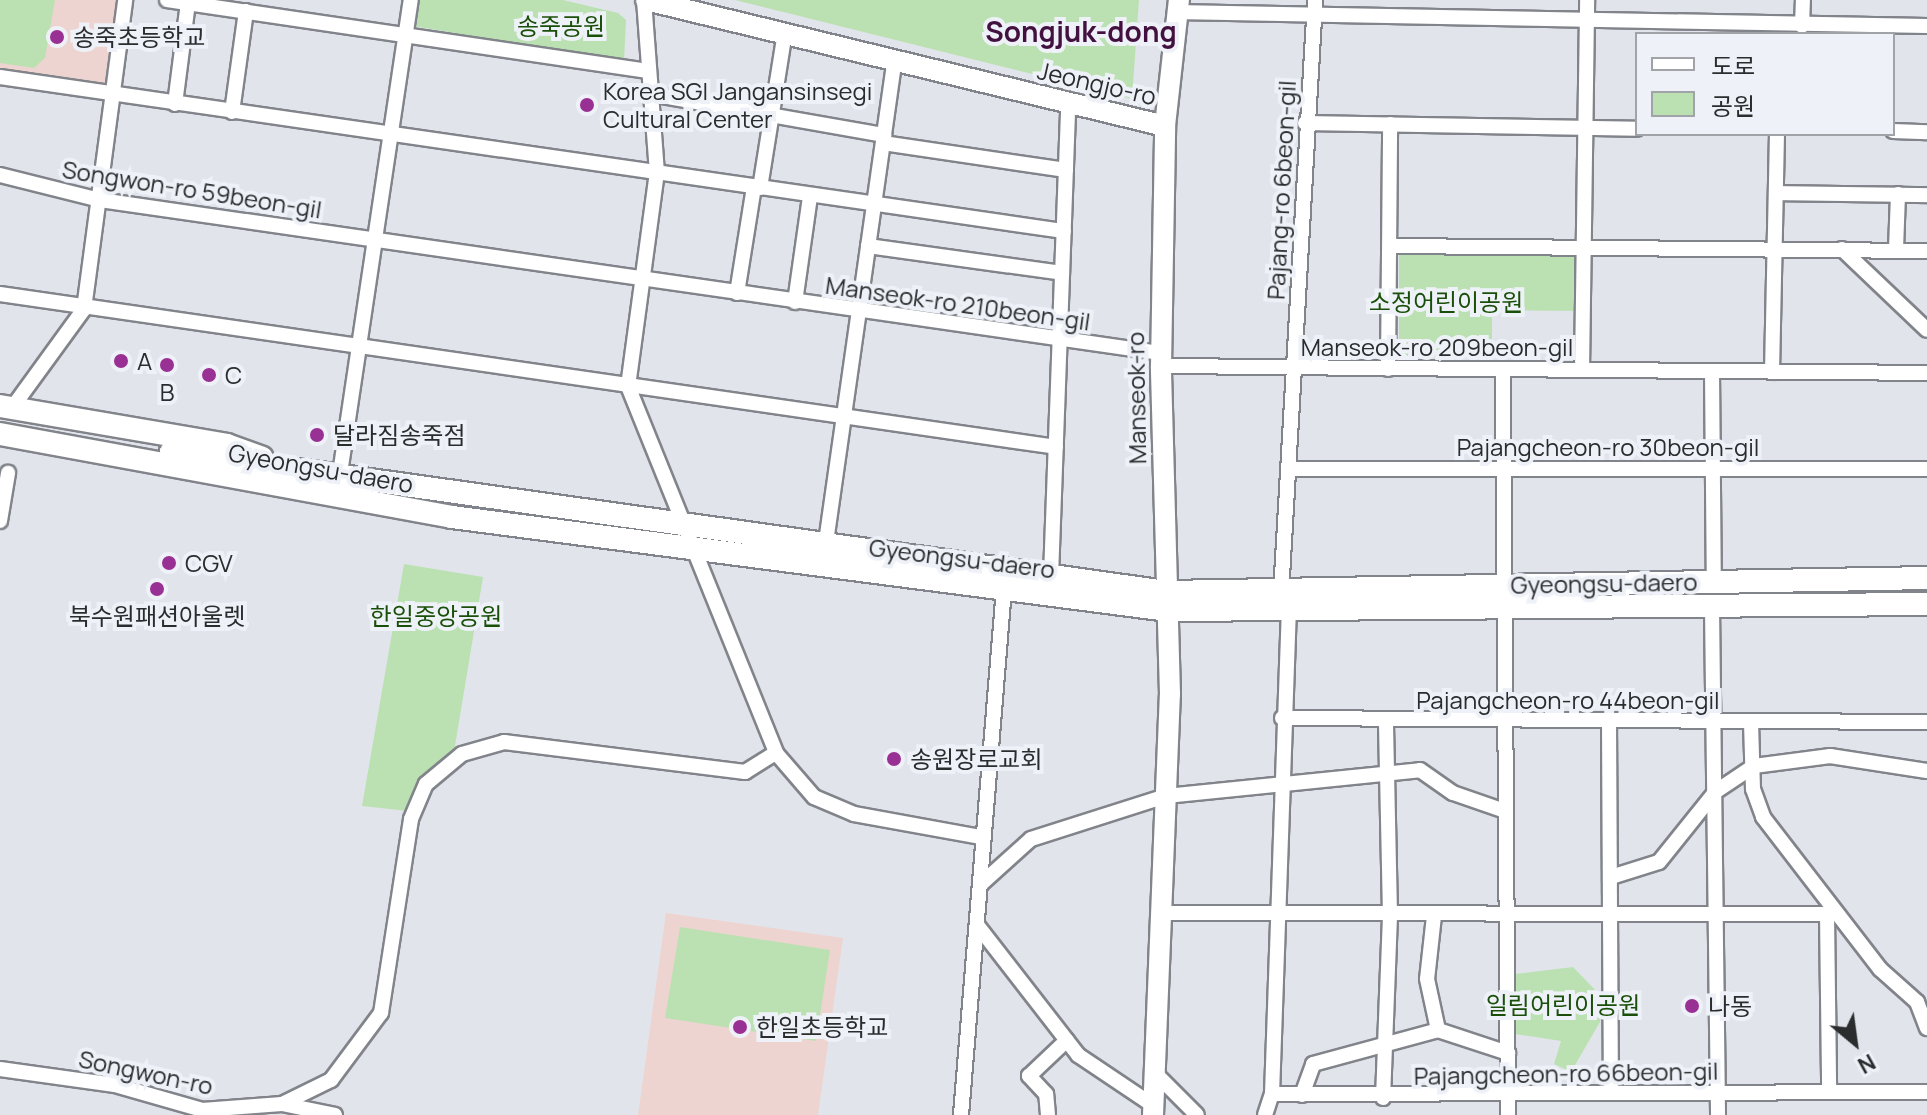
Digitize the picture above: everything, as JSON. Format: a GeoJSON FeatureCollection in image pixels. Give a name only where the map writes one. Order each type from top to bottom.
{"type":"FeatureCollection","features":[{"type":"Feature","properties":{"kind":"main road"},"geometry":{"type":"LineString","coordinates":[[4,412],[227,445],[300,483]]}},
{"type":"Feature","properties":{"kind":"main road","name":"Gyeongsu-daero"},"geometry":{"type":"LineString","coordinates":[[0,434],[544,527],[1004,589],[1095,591],[1233,611],[1279,600]]}},
{"type":"Feature","properties":{"kind":"main road"},"geometry":{"type":"LineString","coordinates":[[0,449],[275,495],[300,483]]}},
{"type":"Feature","properties":{"kind":"main road","name":"Gyeongsu-daero"},"geometry":{"type":"LineString","coordinates":[[300,483],[339,480],[594,513],[684,520],[1051,576],[1095,591]]}},
{"type":"Feature","properties":{"kind":"main road"},"geometry":{"type":"LineString","coordinates":[[544,527],[565,516],[590,520],[594,513]]}},
{"type":"Feature","properties":{"kind":"main road","name":"Gyeongsu-daero"},"geometry":{"type":"LineString","coordinates":[[1503,599],[1714,581],[1927,578]]}},
{"type":"Feature","properties":{"kind":"main road","name":"Gyeongsu-daero"},"geometry":{"type":"LineString","coordinates":[[1167,601],[1503,599],[1712,607],[1927,604]]}},
{"type":"Feature","properties":{"kind":"street"},"geometry":{"type":"LineString","coordinates":[[4,412],[84,309],[125,0]]}},
{"type":"Feature","properties":{"kind":"street"},"geometry":{"type":"LineString","coordinates":[[167,0],[648,71]]}},
{"type":"Feature","properties":{"kind":"street"},"geometry":{"type":"LineString","coordinates":[[339,480],[378,241],[411,0]]}},
{"type":"Feature","properties":{"kind":"street"},"geometry":{"type":"LineString","coordinates":[[645,0],[657,172],[645,279],[628,386],[776,753],[814,797],[854,814],[980,837]]}},
{"type":"Feature","properties":{"kind":"street","name":"Jeongjo-ro"},"geometry":{"type":"LineString","coordinates":[[645,0],[785,32],[1068,105],[1165,126]]}},
{"type":"Feature","properties":{"kind":"street"},"geometry":{"type":"LineString","coordinates":[[1582,370],[1587,0]]}},
{"type":"Feature","properties":{"kind":"street"},"geometry":{"type":"LineString","coordinates":[[1799,29],[1803,0]]}},
{"type":"Feature","properties":{"kind":"street"},"geometry":{"type":"LineString","coordinates":[[175,104],[188,3]]}},
{"type":"Feature","properties":{"kind":"street"},"geometry":{"type":"LineString","coordinates":[[1177,6],[1315,7],[1587,22],[1799,29],[1927,26]]}},
{"type":"Feature","properties":{"kind":"street","name":"Manseok-ro"},"geometry":{"type":"LineString","coordinates":[[1154,1111],[1166,796],[1167,601],[1161,360],[1165,126],[1177,6]]}},
{"type":"Feature","properties":{"kind":"street","name":"Pajang-ro 6beon-gil"},"geometry":{"type":"LineString","coordinates":[[1265,1115],[1272,1094],[1282,718],[1279,600],[1289,469],[1305,123],[1315,7]]}},
{"type":"Feature","properties":{"kind":"street"},"geometry":{"type":"LineString","coordinates":[[232,112],[246,11]]}},
{"type":"Feature","properties":{"kind":"street"},"geometry":{"type":"LineString","coordinates":[[737,293],[785,32]]}},
{"type":"Feature","properties":{"kind":"street"},"geometry":{"type":"LineString","coordinates":[[826,542],[895,60]]}},
{"type":"Feature","properties":{"kind":"street"},"geometry":{"type":"LineString","coordinates":[[0,77],[1064,231]]}},
{"type":"Feature","properties":{"kind":"street"},"geometry":{"type":"LineString","coordinates":[[651,94],[771,112],[884,139],[1066,170]]}},
{"type":"Feature","properties":{"kind":"street"},"geometry":{"type":"LineString","coordinates":[[1051,576],[1068,105]]}},
{"type":"Feature","properties":{"kind":"street"},"geometry":{"type":"LineString","coordinates":[[1305,123],[1635,129]]}},
{"type":"Feature","properties":{"kind":"street"},"geometry":{"type":"LineString","coordinates":[[1388,369],[1392,246],[1390,124]]}},
{"type":"Feature","properties":{"kind":"street"},"geometry":{"type":"LineString","coordinates":[[1895,131],[1927,132]]}},
{"type":"Feature","properties":{"kind":"street"},"geometry":{"type":"LineString","coordinates":[[1772,372],[1777,136]]}},
{"type":"Feature","properties":{"kind":"street","name":"Songwon-ro 59beon-gil"},"geometry":{"type":"LineString","coordinates":[[0,175],[100,200],[378,241]]}},
{"type":"Feature","properties":{"kind":"street"},"geometry":{"type":"LineString","coordinates":[[1777,193],[1927,195]]}},
{"type":"Feature","properties":{"kind":"street"},"geometry":{"type":"LineString","coordinates":[[1896,249],[1898,194]]}},
{"type":"Feature","properties":{"kind":"street","name":"Manseok-ro 210beon-gil"},"geometry":{"type":"LineString","coordinates":[[795,302],[810,196]]}},
{"type":"Feature","properties":{"kind":"street","name":"Manseok-ro 210beon-gil"},"geometry":{"type":"LineString","coordinates":[[378,241],[1059,340],[1161,360]]}},
{"type":"Feature","properties":{"kind":"street"},"geometry":{"type":"LineString","coordinates":[[868,246],[1062,273]]}},
{"type":"Feature","properties":{"kind":"street"},"geometry":{"type":"LineString","coordinates":[[1392,246],[1927,251]]}},
{"type":"Feature","properties":{"kind":"street"},"geometry":{"type":"LineString","coordinates":[[1842,249],[1927,330]]}},
{"type":"Feature","properties":{"kind":"street"},"geometry":{"type":"LineString","coordinates":[[0,294],[84,309],[1056,447]]}},
{"type":"Feature","properties":{"kind":"street","name":"Manseok-ro 209beon-gil"},"geometry":{"type":"LineString","coordinates":[[1161,360],[1293,368],[1927,373]]}},
{"type":"Feature","properties":{"kind":"street"},"geometry":{"type":"LineString","coordinates":[[1503,370],[1508,1115]]}},
{"type":"Feature","properties":{"kind":"street"},"geometry":{"type":"LineString","coordinates":[[1712,372],[1714,581]]}},
{"type":"Feature","properties":{"kind":"street","name":"Pajangcheon-ro 30beon-gil"},"geometry":{"type":"LineString","coordinates":[[1289,469],[1927,469]]}},
{"type":"Feature","properties":{"kind":"street"},"geometry":{"type":"LineString","coordinates":[[0,521],[8,473]]}},
{"type":"Feature","properties":{"kind":"street"},"geometry":{"type":"LineString","coordinates":[[961,1115],[981,884],[980,837],[1004,589]]}},
{"type":"Feature","properties":{"kind":"street"},"geometry":{"type":"LineString","coordinates":[[1712,607],[1716,722],[1718,1115]]}},
{"type":"Feature","properties":{"kind":"street","name":"Pajangcheon-ro 44beon-gil"},"geometry":{"type":"LineString","coordinates":[[1282,718],[1386,723],[1927,722]]}},
{"type":"Feature","properties":{"kind":"street"},"geometry":{"type":"LineString","coordinates":[[1609,721],[1611,1089]]}},
{"type":"Feature","properties":{"kind":"street","name":"Pajangcheon-ro 44beon-gil"},"geometry":{"type":"LineString","coordinates":[[1751,722],[1754,766],[1763,817],[1880,969],[1917,1002],[1927,1028]]}},
{"type":"Feature","properties":{"kind":"street","name":"Pajangcheon-ro 44beon-gil"},"geometry":{"type":"LineString","coordinates":[[1383,1098],[1390,915],[1386,723]]}},
{"type":"Feature","properties":{"kind":"street"},"geometry":{"type":"LineString","coordinates":[[282,1104],[331,1080],[381,1013],[411,819],[426,784],[462,754],[504,742],[745,772],[776,753]]}},
{"type":"Feature","properties":{"kind":"street"},"geometry":{"type":"LineString","coordinates":[[1611,877],[1659,862],[1715,792],[1754,766],[1830,756],[1927,771]]}},
{"type":"Feature","properties":{"kind":"street"},"geometry":{"type":"LineString","coordinates":[[981,884],[1031,839],[1166,796],[1279,785],[1387,769],[1420,770],[1453,793],[1505,811]]}},
{"type":"Feature","properties":{"kind":"street"},"geometry":{"type":"LineString","coordinates":[[1162,913],[1434,916],[1827,914],[1829,1090]]}},
{"type":"Feature","properties":{"kind":"street"},"geometry":{"type":"LineString","coordinates":[[1434,916],[1427,979],[1438,1030]]}},
{"type":"Feature","properties":{"kind":"street","name":"Manseok-ro"},"geometry":{"type":"LineString","coordinates":[[978,926],[1091,1066],[1154,1111]]}},
{"type":"Feature","properties":{"kind":"street"},"geometry":{"type":"LineString","coordinates":[[1384,1045],[1438,1030],[1508,1053]]}},
{"type":"Feature","properties":{"kind":"street"},"geometry":{"type":"LineString","coordinates":[[1048,1115],[1046,1094],[1029,1076],[1067,1040]]}},
{"type":"Feature","properties":{"kind":"street","name":"Pajangcheon-ro 66beon-gil"},"geometry":{"type":"LineString","coordinates":[[1302,1095],[1313,1064],[1384,1045]]}},
{"type":"Feature","properties":{"kind":"street","name":"Songwon-ro"},"geometry":{"type":"LineString","coordinates":[[0,1069],[115,1085],[202,1110],[282,1104]]}},
{"type":"Feature","properties":{"kind":"street"},"geometry":{"type":"LineString","coordinates":[[1155,1073],[1197,1115]]}},
{"type":"Feature","properties":{"kind":"street","name":"Pajangcheon-ro 66beon-gil"},"geometry":{"type":"LineString","coordinates":[[1272,1094],[1383,1098],[1508,1097],[1611,1089],[1927,1092]]}},
{"type":"Feature","properties":{"kind":"street"},"geometry":{"type":"LineString","coordinates":[[282,1104],[335,1115]]}},
{"type":"Feature","properties":{"kind":"shaded area","name":"송죽초등학교"},"geometry":{"type":"Polygon","coordinates":[[[0,0],[118,0],[110,90],[0,73],[0,0]]]}},
{"type":"Feature","properties":{"kind":"shaded area","name":"한일초등학교"},"geometry":{"type":"Polygon","coordinates":[[[666,913],[843,938],[818,1115],[638,1115],[666,913]]]}},
{"type":"Feature","properties":{"kind":"green space"},"geometry":{"type":"Polygon","coordinates":[[[0,0],[55,0],[45,58],[34,68],[0,63],[0,0]]]}},
{"type":"Feature","properties":{"kind":"green space","name":"송죽공원"},"geometry":{"type":"Polygon","coordinates":[[[419,0],[563,0],[618,13],[626,20],[624,61],[413,26],[419,0]]]}},
{"type":"Feature","properties":{"kind":"green space"},"geometry":{"type":"Polygon","coordinates":[[[735,0],[1139,0],[1132,99],[735,0]]]}},
{"type":"Feature","properties":{"kind":"green space","name":"소정어린이공원"},"geometry":{"type":"Polygon","coordinates":[[[1399,252],[1578,252],[1577,311],[1492,310],[1492,357],[1399,356],[1399,252]]]}},
{"type":"Feature","properties":{"kind":"green space","name":"한일중앙공원"},"geometry":{"type":"Polygon","coordinates":[[[404,564],[483,577],[454,752],[423,777],[408,811],[362,806],[404,564]]]}},
{"type":"Feature","properties":{"kind":"green space"},"geometry":{"type":"Polygon","coordinates":[[[680,927],[830,950],[816,1041],[665,1018],[680,927]]]}},
{"type":"Feature","properties":{"kind":"green space","name":"일림어린이공원"},"geometry":{"type":"Polygon","coordinates":[[[1573,967],[1602,997],[1600,1022],[1571,1072],[1554,1064],[1561,1041],[1515,1034],[1515,974],[1573,967]]]}},
{"type":"Feature","properties":{"kind":"place","name":"송죽초등학교"},"geometry":{"type":"Point","coordinates":[57,37]}},
{"type":"Feature","properties":{"kind":"place","name":"Korea SGI Jangansinsegi Cultural Center"},"geometry":{"type":"Point","coordinates":[587,105]}},
{"type":"Feature","properties":{"kind":"place","name":"A"},"geometry":{"type":"Point","coordinates":[121,361]}},
{"type":"Feature","properties":{"kind":"place","name":"B"},"geometry":{"type":"Point","coordinates":[167,365]}},
{"type":"Feature","properties":{"kind":"place","name":"C"},"geometry":{"type":"Point","coordinates":[209,375]}},
{"type":"Feature","properties":{"kind":"place","name":"달라짐송죽점"},"geometry":{"type":"Point","coordinates":[317,435]}},
{"type":"Feature","properties":{"kind":"place","name":"CGV"},"geometry":{"type":"Point","coordinates":[169,563]}},
{"type":"Feature","properties":{"kind":"place","name":"북수원패션아울렛"},"geometry":{"type":"Point","coordinates":[157,589]}},
{"type":"Feature","properties":{"kind":"place","name":"송원장로교회"},"geometry":{"type":"Point","coordinates":[894,759]}},
{"type":"Feature","properties":{"kind":"place","name":"나동"},"geometry":{"type":"Point","coordinates":[1692,1006]}},
{"type":"Feature","properties":{"kind":"place","name":"한일초등학교"},"geometry":{"type":"Point","coordinates":[740,1027]}},
{"type":"Feature","properties":{"kind":"district","name":"Songjuk-dong"},"geometry":{"type":"Point","coordinates":[1081,31]}}]}
